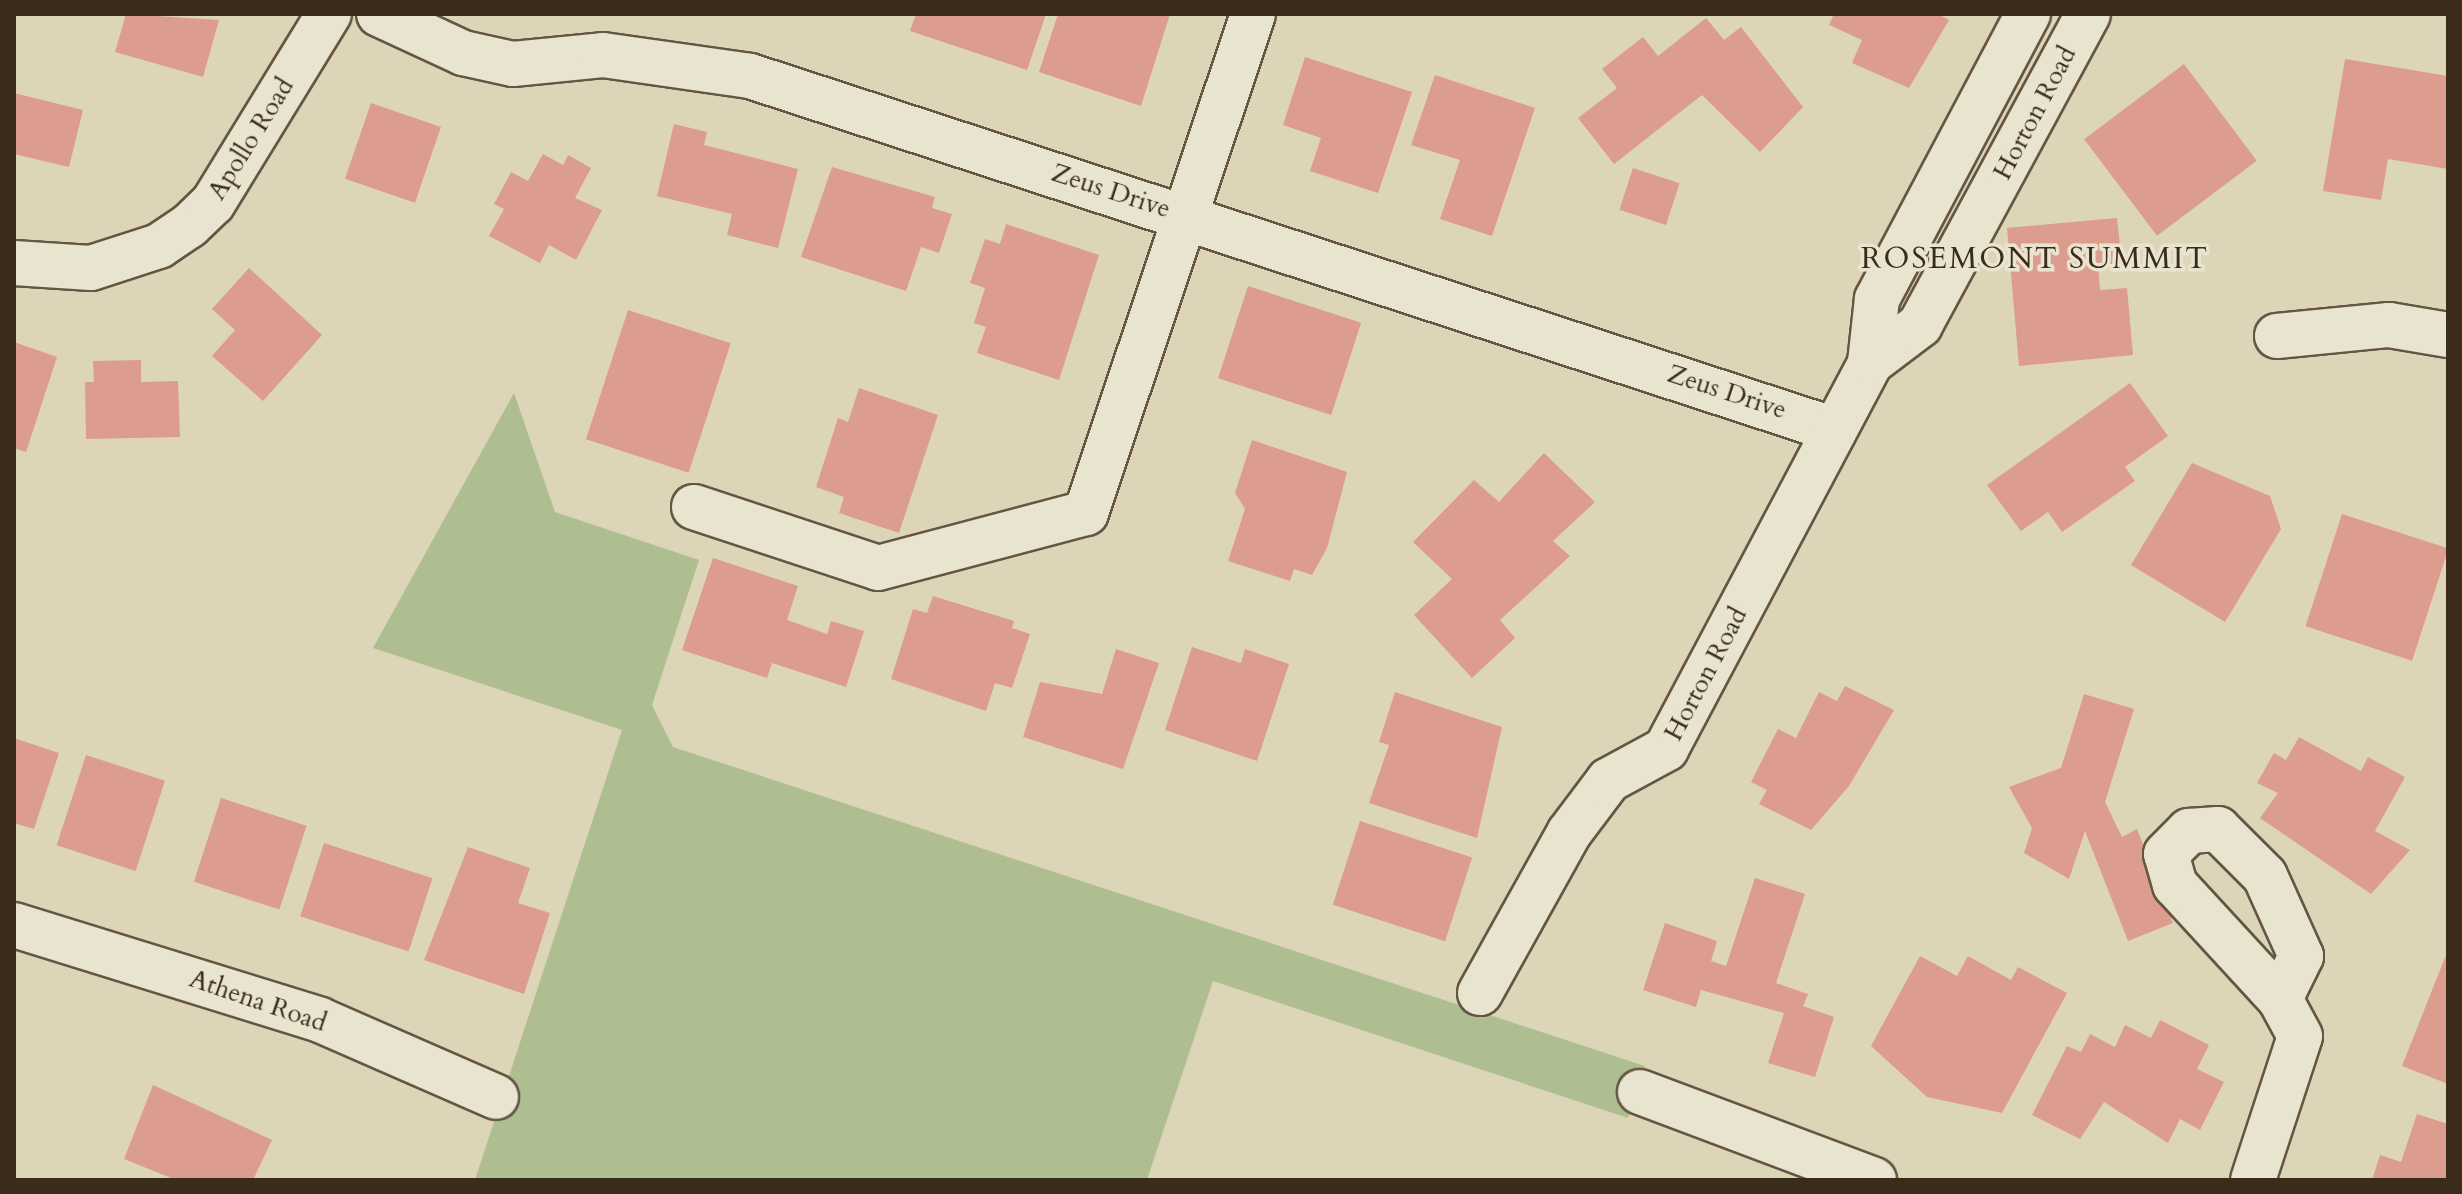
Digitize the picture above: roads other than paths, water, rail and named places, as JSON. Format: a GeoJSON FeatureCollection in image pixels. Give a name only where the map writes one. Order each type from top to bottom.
{"type":"FeatureCollection","features":[{"type":"Feature","properties":{"kind":"street","name":"Apollo Road"},"geometry":{"type":"LineString","coordinates":[[14,263],[91,268],[159,246],[189,226],[213,203],[329,14]]}},
{"type":"Feature","properties":{"kind":"street","name":"Zeus Drive"},"geometry":{"type":"LineString","coordinates":[[379,14],[463,53],[513,64],[603,55],[750,76],[1187,215],[1835,430]]}},
{"type":"Feature","properties":{"kind":"street"},"geometry":{"type":"LineString","coordinates":[[694,507],[878,568],[1086,513],[1253,14]]}},
{"type":"Feature","properties":{"kind":"street","name":"Horton Road"},"geometry":{"type":"LineString","coordinates":[[1480,993],[1569,833],[1609,780],[1666,749],[1870,363],[1877,299],[2028,14]]}},
{"type":"Feature","properties":{"kind":"street","name":"Horton Road"},"geometry":{"type":"LineString","coordinates":[[1870,363],[1920,325],[2088,14]]}},
{"type":"Feature","properties":{"kind":"street"},"geometry":{"type":"LineString","coordinates":[[2277,336],[2389,325],[2448,335]]}},
{"type":"Feature","properties":{"kind":"street","name":"Athena Road"},"geometry":{"type":"LineString","coordinates":[[14,925],[320,1020],[496,1097]]}},
{"type":"Feature","properties":{"kind":"street"},"geometry":{"type":"LineString","coordinates":[[2253,1180],[2300,1036],[2280,999]]}},
{"type":"Feature","properties":{"kind":"street"},"geometry":{"type":"LineString","coordinates":[[1640,1092],[1874,1180]]}},
{"type":"Feature","properties":{"kind":"district","name":"ROSEMONT SUMMIT"},"geometry":{"type":"Point","coordinates":[2035,259]}}]}
